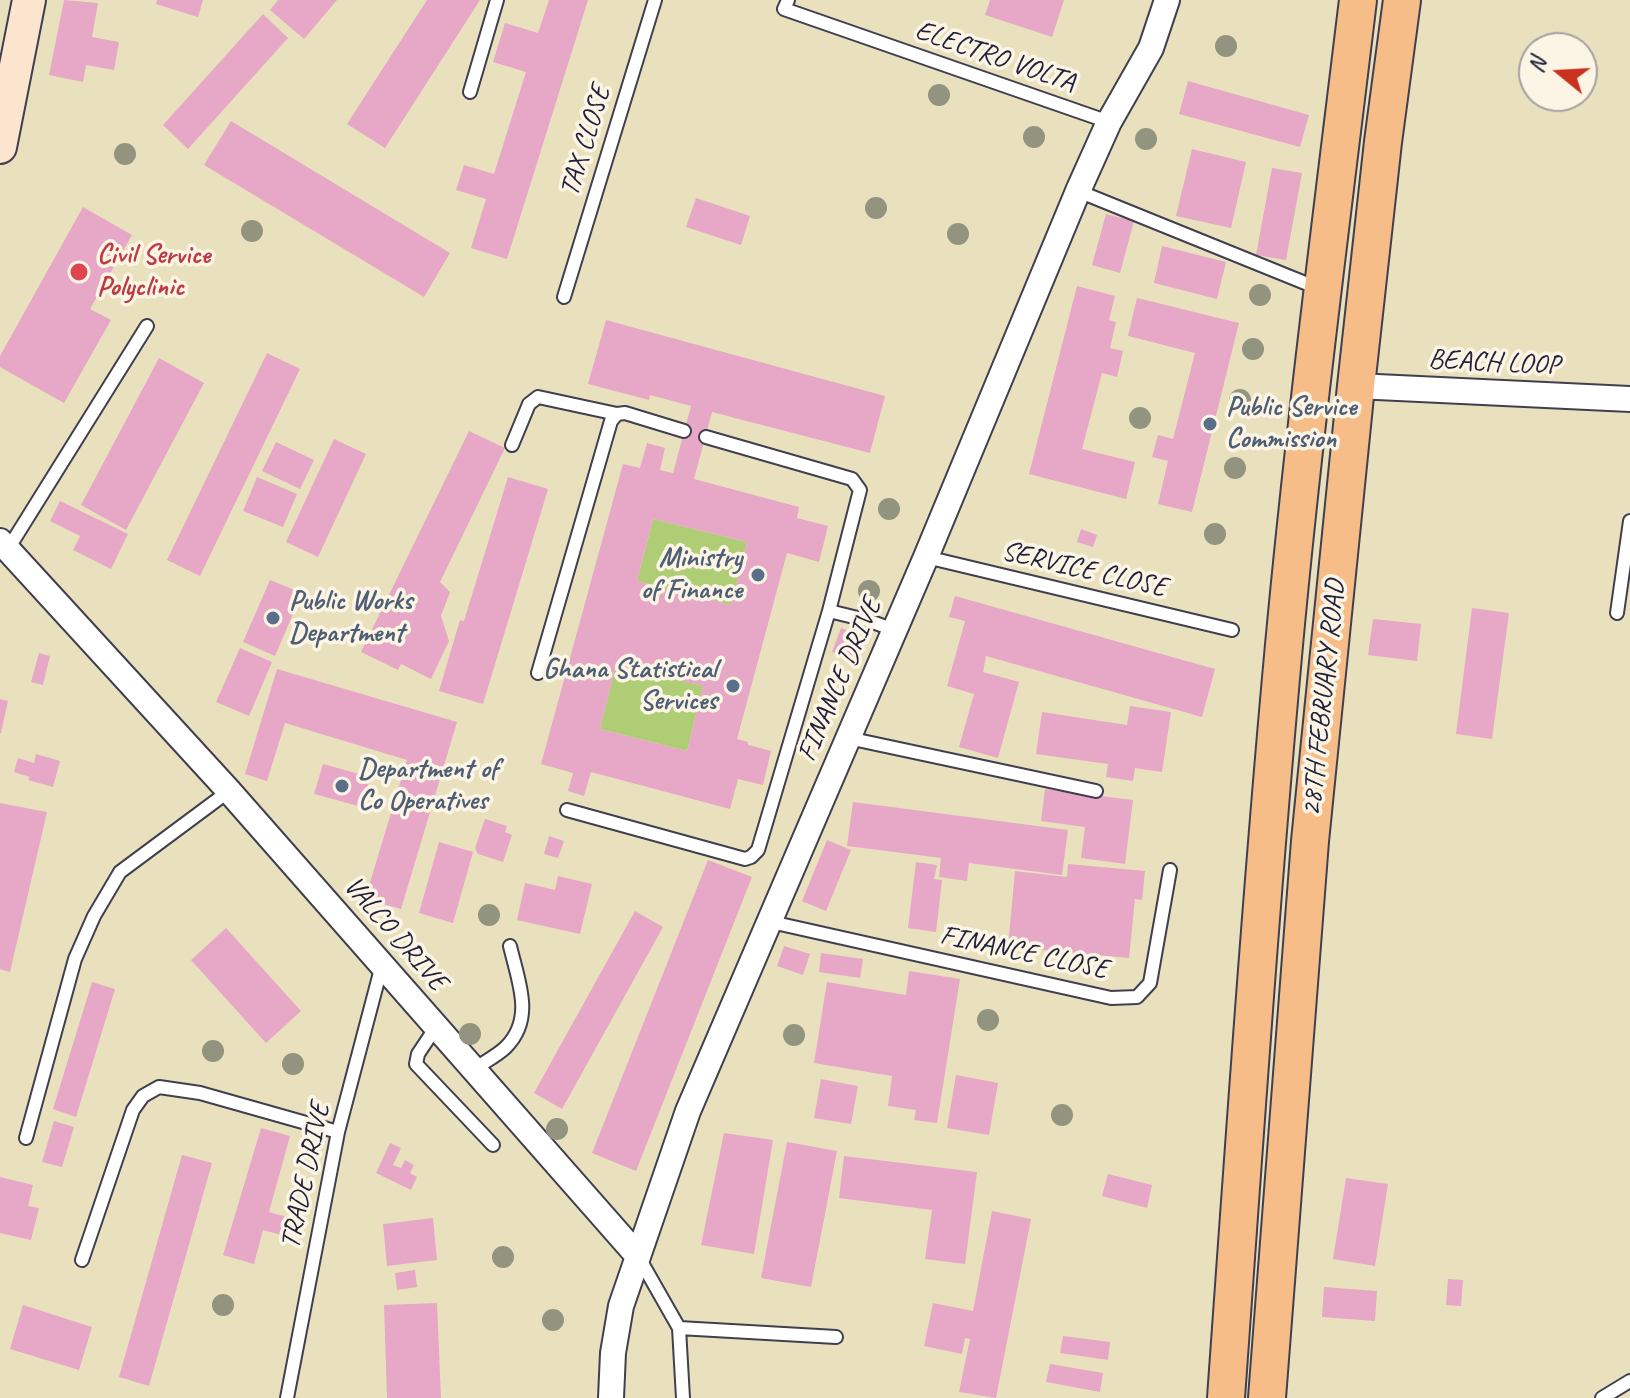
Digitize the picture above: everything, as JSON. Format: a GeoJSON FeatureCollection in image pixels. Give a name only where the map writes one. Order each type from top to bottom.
{"type":"FeatureCollection","features":[{"type":"Feature","properties":{"kind":"main road"},"geometry":{"type":"LineString","coordinates":[[0,147],[29,0]]}},
{"type":"Feature","properties":{"kind":"main road","name":"28TH FEBRUARY ROAD"},"geometry":{"type":"LineString","coordinates":[[1226,1398],[1257,963],[1283,658],[1322,290],[1358,0]]}},
{"type":"Feature","properties":{"kind":"main road","name":"28TH FEBRUARY ROAD"},"geometry":{"type":"LineString","coordinates":[[1267,1398],[1310,841],[1356,386],[1402,0]]}},
{"type":"Feature","properties":{"kind":"street","name":"FINANCE DRIVE"},"geometry":{"type":"LineString","coordinates":[[611,1398],[617,1329],[637,1255],[688,1111],[926,557],[1078,191],[1109,122],[1151,48],[1167,0]]}},
{"type":"Feature","properties":{"kind":"street","name":"BEACH LOOP"},"geometry":{"type":"LineString","coordinates":[[1356,386],[1630,399]]}},
{"type":"Feature","properties":{"kind":"street","name":"VALCO DRIVE"},"geometry":{"type":"LineString","coordinates":[[4,545],[229,791],[637,1255]]}},
{"type":"Feature","properties":{"kind":"lane"},"geometry":{"type":"LineString","coordinates":[[470,92],[497,0]]}},
{"type":"Feature","properties":{"kind":"lane","name":"TAX CLOSE"},"geometry":{"type":"LineString","coordinates":[[564,297],[655,0]]}},
{"type":"Feature","properties":{"kind":"lane","name":"ELECTRO VOLTA"},"geometry":{"type":"LineString","coordinates":[[788,0],[784,9],[1109,122]]}},
{"type":"Feature","properties":{"kind":"lane"},"geometry":{"type":"LineString","coordinates":[[1078,191],[1322,290]]}},
{"type":"Feature","properties":{"kind":"lane"},"geometry":{"type":"LineString","coordinates":[[4,545],[147,326]]}},
{"type":"Feature","properties":{"kind":"lane"},"geometry":{"type":"LineString","coordinates":[[512,445],[529,404],[538,397],[617,414],[625,413],[684,431]]}},
{"type":"Feature","properties":{"kind":"lane"},"geometry":{"type":"LineString","coordinates":[[538,673],[611,421],[617,414]]}},
{"type":"Feature","properties":{"kind":"lane"},"geometry":{"type":"LineString","coordinates":[[567,810],[745,859],[758,850],[829,611],[860,490],[852,479],[706,437]]}},
{"type":"Feature","properties":{"kind":"lane"},"geometry":{"type":"LineString","coordinates":[[1617,613],[1630,521]]}},
{"type":"Feature","properties":{"kind":"lane","name":"SERVICE CLOSE"},"geometry":{"type":"LineString","coordinates":[[926,557],[1232,630]]}},
{"type":"Feature","properties":{"kind":"lane"},"geometry":{"type":"LineString","coordinates":[[829,611],[894,630]]}},
{"type":"Feature","properties":{"kind":"lane"},"geometry":{"type":"LineString","coordinates":[[848,738],[1096,791]]}},
{"type":"Feature","properties":{"kind":"lane"},"geometry":{"type":"LineString","coordinates":[[26,1138],[75,959],[94,916],[120,872],[229,791]]}},
{"type":"Feature","properties":{"kind":"lane","name":"FINANCE CLOSE"},"geometry":{"type":"LineString","coordinates":[[771,922],[1111,998],[1137,997],[1150,983],[1170,870]]}},
{"type":"Feature","properties":{"kind":"lane"},"geometry":{"type":"LineString","coordinates":[[474,1069],[506,1047],[519,1028],[524,1009],[510,946]]}},
{"type":"Feature","properties":{"kind":"lane","name":"TRADE DRIVE"},"geometry":{"type":"LineString","coordinates":[[287,1398],[338,1132],[382,965]]}},
{"type":"Feature","properties":{"kind":"lane"},"geometry":{"type":"LineString","coordinates":[[436,1027],[418,1054],[416,1064],[493,1145]]}},
{"type":"Feature","properties":{"kind":"lane"},"geometry":{"type":"LineString","coordinates":[[82,1260],[133,1110],[143,1096],[159,1087],[200,1093],[338,1132]]}},
{"type":"Feature","properties":{"kind":"lane","name":"VALCO DRIVE"},"geometry":{"type":"LineString","coordinates":[[637,1255],[679,1328],[683,1398]]}},
{"type":"Feature","properties":{"kind":"lane"},"geometry":{"type":"LineString","coordinates":[[679,1328],[836,1337]]}},
{"type":"Feature","properties":{"kind":"lane"},"geometry":{"type":"LineString","coordinates":[[1602,1398],[1630,1381]]}},
{"type":"Feature","properties":{"kind":"green space"},"geometry":{"type":"Polygon","coordinates":[[[653,519],[747,542],[731,605],[637,581],[653,519]]]}},
{"type":"Feature","properties":{"kind":"green space"},"geometry":{"type":"Polygon","coordinates":[[[616,665],[703,686],[687,751],[600,729],[616,665]]]}},
{"type":"Feature","properties":{"kind":"building"},"geometry":{"type":"Polygon","coordinates":[[[64,0],[98,3],[92,37],[119,42],[114,70],[86,65],[83,82],[49,75],[64,0]]]}},
{"type":"Feature","properties":{"kind":"building"},"geometry":{"type":"Polygon","coordinates":[[[157,0],[203,0],[198,17],[156,4],[157,0]]]}},
{"type":"Feature","properties":{"kind":"building"},"geometry":{"type":"Polygon","coordinates":[[[278,0],[337,0],[304,39],[270,10],[278,0]]]}},
{"type":"Feature","properties":{"kind":"building"},"geometry":{"type":"Polygon","coordinates":[[[427,0],[480,0],[385,148],[347,124],[427,0]]]}},
{"type":"Feature","properties":{"kind":"building"},"geometry":{"type":"Polygon","coordinates":[[[549,0],[588,0],[507,259],[471,248],[486,199],[456,190],[464,165],[494,174],[526,72],[493,62],[505,23],[538,33],[549,0]]]}},
{"type":"Feature","properties":{"kind":"building"},"geometry":{"type":"Polygon","coordinates":[[[990,0],[1064,0],[1052,37],[985,15],[990,0]]]}},
{"type":"Feature","properties":{"kind":"building"},"geometry":{"type":"Polygon","coordinates":[[[263,14],[288,38],[188,149],[163,125],[263,14]]]}},
{"type":"Feature","properties":{"kind":"building"},"geometry":{"type":"Polygon","coordinates":[[[1188,81],[1309,115],[1300,147],[1179,114],[1188,81]]]}},
{"type":"Feature","properties":{"kind":"building"},"geometry":{"type":"Polygon","coordinates":[[[231,121],[450,253],[424,297],[204,165],[231,121]]]}},
{"type":"Feature","properties":{"kind":"building"},"geometry":{"type":"Polygon","coordinates":[[[1192,149],[1246,162],[1231,228],[1176,216],[1192,149]]]}},
{"type":"Feature","properties":{"kind":"building"},"geometry":{"type":"Polygon","coordinates":[[[1272,168],[1302,173],[1286,260],[1256,255],[1272,168]]]}},
{"type":"Feature","properties":{"kind":"building"},"geometry":{"type":"Polygon","coordinates":[[[696,198],[750,216],[741,245],[686,227],[696,198]]]}},
{"type":"Feature","properties":{"kind":"building","name":"Civil Service Polyclinic"},"geometry":{"type":"Polygon","coordinates":[[[83,207],[132,235],[90,309],[111,320],[64,403],[0,367],[0,356],[83,207]]]}},
{"type":"Feature","properties":{"kind":"building"},"geometry":{"type":"Polygon","coordinates":[[[1106,214],[1134,221],[1120,273],[1092,265],[1106,214]]]}},
{"type":"Feature","properties":{"kind":"building"},"geometry":{"type":"Polygon","coordinates":[[[1162,246],[1226,262],[1217,299],[1154,283],[1162,246]]]}},
{"type":"Feature","properties":{"kind":"building"},"geometry":{"type":"Polygon","coordinates":[[[1077,286],[1115,296],[1109,320],[1116,322],[1110,348],[1123,351],[1117,377],[1102,373],[1082,449],[1135,462],[1126,499],[1029,474],[1077,286]]]}},
{"type":"Feature","properties":{"kind":"building"},"geometry":{"type":"Polygon","coordinates":[[[1137,298],[1239,323],[1192,512],[1158,504],[1168,461],[1152,457],[1158,435],[1173,439],[1195,353],[1128,336],[1137,298]]]}},
{"type":"Feature","properties":{"kind":"building"},"geometry":{"type":"Polygon","coordinates":[[[606,320],[885,396],[870,453],[712,412],[694,479],[799,507],[797,518],[828,526],[819,562],[787,553],[737,739],[771,751],[763,785],[738,779],[730,809],[591,772],[584,796],[568,791],[573,773],[541,764],[623,464],[640,468],[647,443],[665,448],[660,470],[673,473],[691,406],[650,395],[649,400],[588,384],[606,320]],[[653,519],[637,581],[731,605],[747,542],[653,519]],[[616,665],[600,729],[687,751],[703,686],[616,665]]]}},
{"type":"Feature","properties":{"kind":"building"},"geometry":{"type":"Polygon","coordinates":[[[267,353],[300,369],[200,576],[167,560],[267,353]]]}},
{"type":"Feature","properties":{"kind":"building"},"geometry":{"type":"Polygon","coordinates":[[[159,358],[204,383],[126,530],[81,505],[159,358]]]}},
{"type":"Feature","properties":{"kind":"building"},"geometry":{"type":"Polygon","coordinates":[[[469,431],[505,448],[440,582],[450,592],[441,616],[449,641],[431,679],[401,664],[398,670],[361,652],[469,431]]]}},
{"type":"Feature","properties":{"kind":"building"},"geometry":{"type":"Polygon","coordinates":[[[334,439],[366,454],[318,557],[286,542],[334,439]]]}},
{"type":"Feature","properties":{"kind":"building"},"geometry":{"type":"Polygon","coordinates":[[[276,442],[314,460],[300,489],[262,471],[276,442]]]}},
{"type":"Feature","properties":{"kind":"building"},"geometry":{"type":"Polygon","coordinates":[[[257,477],[297,494],[283,527],[243,511],[257,477]]]}},
{"type":"Feature","properties":{"kind":"building"},"geometry":{"type":"Polygon","coordinates":[[[508,477],[548,489],[483,704],[439,691],[508,477]]]}},
{"type":"Feature","properties":{"kind":"building"},"geometry":{"type":"Polygon","coordinates":[[[60,501],[128,534],[111,569],[73,550],[80,536],[50,521],[60,501]]]}},
{"type":"Feature","properties":{"kind":"building"},"geometry":{"type":"Polygon","coordinates":[[[1081,529],[1097,535],[1093,547],[1077,542],[1081,529]]]}},
{"type":"Feature","properties":{"kind":"building","name":"Public Works Department"},"geometry":{"type":"Polygon","coordinates":[[[270,580],[302,593],[275,656],[243,642],[270,580]]]}},
{"type":"Feature","properties":{"kind":"building"},"geometry":{"type":"Polygon","coordinates":[[[955,596],[1215,669],[1202,717],[986,656],[983,672],[1019,682],[998,758],[959,747],[974,694],[947,686],[965,621],[949,617],[955,596]]]}},
{"type":"Feature","properties":{"kind":"building"},"geometry":{"type":"Polygon","coordinates":[[[1472,608],[1509,613],[1492,739],[1456,734],[1472,608]]]}},
{"type":"Feature","properties":{"kind":"building"},"geometry":{"type":"Polygon","coordinates":[[[1373,619],[1421,624],[1417,661],[1368,655],[1373,619]]]}},
{"type":"Feature","properties":{"kind":"building"},"geometry":{"type":"Polygon","coordinates":[[[841,628],[862,636],[853,660],[832,652],[841,628]]]}},
{"type":"Feature","properties":{"kind":"building"},"geometry":{"type":"Polygon","coordinates":[[[240,648],[272,662],[249,716],[216,702],[240,648]]]}},
{"type":"Feature","properties":{"kind":"building"},"geometry":{"type":"Polygon","coordinates":[[[39,653],[50,656],[43,685],[31,682],[39,653]]]}},
{"type":"Feature","properties":{"kind":"building"},"geometry":{"type":"Polygon","coordinates":[[[277,669],[457,722],[401,909],[365,899],[407,760],[285,723],[267,781],[245,774],[277,669]]]}},
{"type":"Feature","properties":{"kind":"building"},"geometry":{"type":"Polygon","coordinates":[[[0,699],[8,701],[1,733],[0,733],[0,699]]]}},
{"type":"Feature","properties":{"kind":"building"},"geometry":{"type":"Polygon","coordinates":[[[1130,706],[1171,712],[1162,772],[1135,768],[1133,781],[1106,777],[1108,764],[1036,754],[1042,712],[1127,725],[1130,706]]]}},
{"type":"Feature","properties":{"kind":"building"},"geometry":{"type":"Polygon","coordinates":[[[36,754],[60,761],[53,787],[28,780],[30,777],[14,772],[18,758],[34,763],[36,754]]]}},
{"type":"Feature","properties":{"kind":"building","name":"Department of Co Operatives"},"geometry":{"type":"Polygon","coordinates":[[[323,764],[370,777],[362,807],[314,794],[323,764]]]}},
{"type":"Feature","properties":{"kind":"building"},"geometry":{"type":"Polygon","coordinates":[[[1045,789],[1133,800],[1125,864],[1081,858],[1085,827],[1041,821],[1045,789]]]}},
{"type":"Feature","properties":{"kind":"building"},"geometry":{"type":"Polygon","coordinates":[[[853,802],[1068,830],[1062,875],[969,863],[967,881],[939,877],[941,858],[847,846],[853,802]]]}},
{"type":"Feature","properties":{"kind":"building"},"geometry":{"type":"Polygon","coordinates":[[[0,803],[47,812],[10,972],[0,969],[0,803]]]}},
{"type":"Feature","properties":{"kind":"building"},"geometry":{"type":"Polygon","coordinates":[[[485,819],[507,826],[505,832],[512,835],[503,862],[478,854],[475,848],[485,819]]]}},
{"type":"Feature","properties":{"kind":"building"},"geometry":{"type":"Polygon","coordinates":[[[549,836],[564,841],[558,858],[544,854],[549,836]]]}},
{"type":"Feature","properties":{"kind":"building"},"geometry":{"type":"Polygon","coordinates":[[[827,840],[851,850],[826,911],[802,901],[827,840]]]}},
{"type":"Feature","properties":{"kind":"building"},"geometry":{"type":"Polygon","coordinates":[[[439,842],[473,852],[453,923],[419,913],[439,842]]]}},
{"type":"Feature","properties":{"kind":"building"},"geometry":{"type":"Polygon","coordinates":[[[708,860],[752,877],[636,1171],[592,1153],[708,860]]]}},
{"type":"Feature","properties":{"kind":"building"},"geometry":{"type":"Polygon","coordinates":[[[916,862],[937,865],[934,879],[942,880],[936,932],[908,928],[916,862]]]}},
{"type":"Feature","properties":{"kind":"building"},"geometry":{"type":"Polygon","coordinates":[[[1068,864],[1145,871],[1142,900],[1135,899],[1129,958],[1008,947],[1015,871],[1067,877],[1068,864]]]}},
{"type":"Feature","properties":{"kind":"building"},"geometry":{"type":"Polygon","coordinates":[[[558,876],[592,884],[580,934],[517,920],[525,883],[555,890],[558,876]]]}},
{"type":"Feature","properties":{"kind":"building"},"geometry":{"type":"Polygon","coordinates":[[[635,911],[663,927],[562,1109],[534,1093],[635,911]]]}},
{"type":"Feature","properties":{"kind":"building"},"geometry":{"type":"Polygon","coordinates":[[[226,928],[301,1011],[266,1043],[191,960],[226,928]]]}},
{"type":"Feature","properties":{"kind":"building"},"geometry":{"type":"Polygon","coordinates":[[[784,946],[810,954],[803,975],[777,966],[784,946]]]}},
{"type":"Feature","properties":{"kind":"building"},"geometry":{"type":"Polygon","coordinates":[[[821,953],[863,959],[860,978],[819,972],[821,953]]]}},
{"type":"Feature","properties":{"kind":"building"},"geometry":{"type":"Polygon","coordinates":[[[909,971],[960,979],[937,1123],[914,1120],[916,1110],[888,1106],[892,1076],[814,1063],[827,982],[906,995],[909,971]]]}},
{"type":"Feature","properties":{"kind":"building"},"geometry":{"type":"Polygon","coordinates":[[[92,982],[115,989],[76,1117],[53,1109],[92,982]]]}},
{"type":"Feature","properties":{"kind":"building"},"geometry":{"type":"Polygon","coordinates":[[[956,1075],[998,1083],[989,1135],[947,1128],[956,1075]]]}},
{"type":"Feature","properties":{"kind":"building"},"geometry":{"type":"Polygon","coordinates":[[[821,1079],[858,1086],[851,1124],[814,1118],[821,1079]]]}},
{"type":"Feature","properties":{"kind":"building"},"geometry":{"type":"Polygon","coordinates":[[[54,1121],[74,1127],[62,1167],[42,1162],[54,1121]]]}},
{"type":"Feature","properties":{"kind":"building"},"geometry":{"type":"Polygon","coordinates":[[[261,1128],[290,1136],[269,1212],[294,1219],[289,1237],[263,1230],[254,1264],[223,1255],[261,1128]]]}},
{"type":"Feature","properties":{"kind":"building"},"geometry":{"type":"Polygon","coordinates":[[[724,1133],[773,1140],[754,1254],[701,1245],[724,1133]]]}},
{"type":"Feature","properties":{"kind":"building"},"geometry":{"type":"Polygon","coordinates":[[[787,1142],[837,1151],[811,1287],[761,1278],[787,1142]]]}},
{"type":"Feature","properties":{"kind":"building"},"geometry":{"type":"Polygon","coordinates":[[[390,1143],[401,1148],[393,1165],[401,1168],[405,1160],[414,1165],[410,1173],[417,1177],[411,1190],[376,1173],[390,1143]]]}},
{"type":"Feature","properties":{"kind":"building"},"geometry":{"type":"Polygon","coordinates":[[[182,1155],[212,1163],[149,1386],[119,1377],[182,1155]]]}},
{"type":"Feature","properties":{"kind":"building"},"geometry":{"type":"Polygon","coordinates":[[[844,1156],[977,1172],[965,1264],[925,1259],[932,1210],[839,1198],[844,1156]]]}},
{"type":"Feature","properties":{"kind":"building"},"geometry":{"type":"Polygon","coordinates":[[[1108,1174],[1152,1185],[1147,1208],[1102,1196],[1108,1174]]]}},
{"type":"Feature","properties":{"kind":"building"},"geometry":{"type":"Polygon","coordinates":[[[0,1177],[33,1185],[28,1206],[39,1208],[31,1240],[0,1233],[0,1177]]]}},
{"type":"Feature","properties":{"kind":"building"},"geometry":{"type":"Polygon","coordinates":[[[1346,1178],[1388,1184],[1375,1266],[1333,1259],[1346,1178]]]}},
{"type":"Feature","properties":{"kind":"building"},"geometry":{"type":"Polygon","coordinates":[[[992,1211],[1031,1219],[996,1398],[959,1392],[970,1339],[965,1338],[962,1354],[924,1346],[933,1303],[973,1311],[992,1211]]]}},
{"type":"Feature","properties":{"kind":"building"},"geometry":{"type":"Polygon","coordinates":[[[433,1218],[437,1260],[387,1266],[383,1224],[433,1218]]]}},
{"type":"Feature","properties":{"kind":"building"},"geometry":{"type":"Polygon","coordinates":[[[415,1270],[417,1287],[397,1290],[395,1273],[415,1270]]]}},
{"type":"Feature","properties":{"kind":"building"},"geometry":{"type":"Polygon","coordinates":[[[1448,1279],[1463,1280],[1461,1306],[1446,1305],[1448,1279]]]}},
{"type":"Feature","properties":{"kind":"building"},"geometry":{"type":"Polygon","coordinates":[[[1324,1287],[1377,1291],[1375,1321],[1322,1317],[1324,1287]]]}},
{"type":"Feature","properties":{"kind":"building"},"geometry":{"type":"Polygon","coordinates":[[[437,1303],[441,1398],[387,1398],[384,1305],[437,1303]]]}},
{"type":"Feature","properties":{"kind":"building"},"geometry":{"type":"Polygon","coordinates":[[[23,1305],[92,1327],[79,1370],[10,1349],[23,1305]]]}},
{"type":"Feature","properties":{"kind":"building"},"geometry":{"type":"Polygon","coordinates":[[[1063,1336],[1110,1342],[1108,1360],[1060,1353],[1063,1336]]]}},
{"type":"Feature","properties":{"kind":"building"},"geometry":{"type":"Polygon","coordinates":[[[1050,1364],[1103,1373],[1100,1392],[1046,1382],[1050,1364]]]}},
{"type":"Feature","properties":{"kind":"place","name":"Civil Service Polyclinic"},"geometry":{"type":"Point","coordinates":[79,272]}},
{"type":"Feature","properties":{"kind":"place","name":"Public Service Commission"},"geometry":{"type":"Point","coordinates":[1210,424]}},
{"type":"Feature","properties":{"kind":"place","name":"Ministry of Finance"},"geometry":{"type":"Point","coordinates":[758,575]}},
{"type":"Feature","properties":{"kind":"place","name":"Public Works Department"},"geometry":{"type":"Point","coordinates":[273,618]}},
{"type":"Feature","properties":{"kind":"place","name":"Ghana Statistical Services"},"geometry":{"type":"Point","coordinates":[733,686]}},
{"type":"Feature","properties":{"kind":"place","name":"Department of Co Operatives"},"geometry":{"type":"Point","coordinates":[342,786]}}]}
